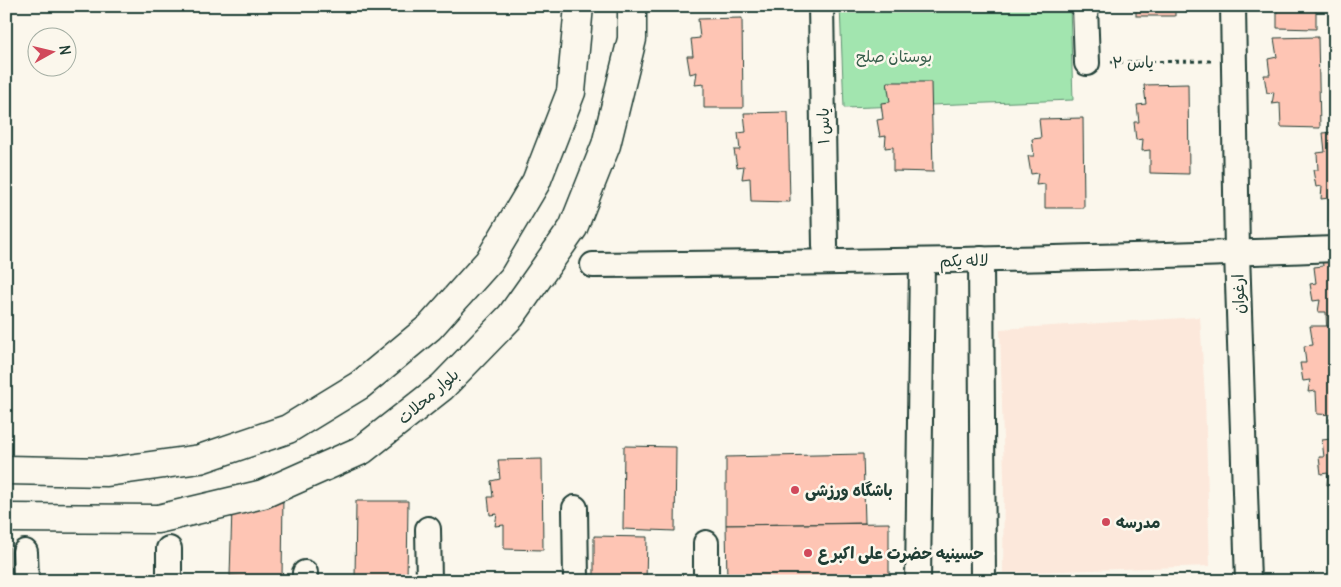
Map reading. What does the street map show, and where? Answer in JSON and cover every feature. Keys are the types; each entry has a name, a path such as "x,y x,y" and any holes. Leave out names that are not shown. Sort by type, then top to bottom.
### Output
{"main road":[{"path":"6,470 107,472 200,459 288,429 360,385 430,327 489,260 536,182 571,92 579,6"},
{"name":"بلوار محلات","path":"6,518 158,519 263,494 362,450 442,387 510,316 573,228 606,145 632,39 632,6"}],"street":[{"name":"یاس ۱","path":"821,6 826,246"},
{"path":"1085,6 1087,63"},
{"name":"ارغوان","path":"1234,6 1237,253 1248,581"},
{"name":"لاله یکم","path":"593,265 922,261 1335,249"},
{"path":"981,259 983,581"},
{"path":"918,581 922,261"},
{"path":"575,508 576,581"},
{"path":"428,529 429,581"},
{"path":"706,543 706,581"},
{"path":"168,549 169,581"},
{"path":"26,552 26,581"}],"path":[{"name":"یاس ۲","path":"1087,63 1235,61"}],"shaded area":[{"path":"1200,317 1205,397 1210,566 1003,573 1004,478 1000,329"}],"green space":[{"name":"بوستان صلح","path":"840,6 1070,6 1073,100 844,108"}],"building":[{"path":"1136,6 1175,6 1175,16 1136,16"},
{"path":"1277,6 1316,6 1316,29 1277,28"},
{"path":"742,18 743,108 704,108 704,84 695,85 697,72 690,74 687,56 693,56 691,39 700,38 698,19"},
{"path":"1318,37 1320,128 1281,127 1280,103 1272,104 1274,92 1267,93 1264,75 1270,75 1268,59 1277,57 1274,38"},
{"path":"887,82 931,82 933,172 893,171 893,147 885,148 886,136 880,137 877,120 883,119 881,103 890,102"},
{"path":"1188,84 1189,174 1150,173 1150,150 1142,151 1143,139 1136,140 1134,122 1139,122 1137,105 1146,104 1144,85"},
{"path":"788,112 790,202 751,201 750,178 742,179 744,166 737,167 734,150 740,150 738,133 746,132 744,113"},
{"path":"1083,118 1084,208 1045,208 1045,184 1036,185 1038,173 1031,174 1028,156 1034,156 1032,139 1041,138 1039,119"},
{"path":"1335,132 1335,221 1329,221 1329,198 1321,199 1322,186 1316,187 1313,170 1318,170 1317,153 1325,152 1323,133"},
{"path":"1320,246 1335,246 1335,335 1327,335 1326,312 1318,312 1320,300 1313,301 1310,284 1316,283 1314,267 1323,266"},
{"path":"1310,326 1335,326 1335,415 1317,414 1316,391 1308,392 1310,380 1303,381 1300,363 1306,363 1304,346 1313,345"},
{"path":"1329,419 1335,419 1335,485 1327,485 1328,473 1321,474 1319,457 1324,457 1322,440 1331,439"},
{"path":"624,446 676,447 675,531 623,529"},
{"name":"باشگاه ورزشی","path":"863,454 865,523 726,525 726,457"},
{"path":"542,459 543,550 504,549 504,525 495,526 497,514 490,515 488,497 493,497 491,481 500,479 498,460"},
{"path":"283,494 282,579 230,576 232,507"},
{"path":"356,501 408,501 407,581 355,581"},
{"name":"حسینیه حضرت علی اکبر ع","path":"889,523 889,581 727,581 726,525"},
{"path":"6,526 9,526 10,581 6,581"},
{"path":"594,536 647,537 646,581 594,581"}],"place":[{"name":"باشگاه ورزشی","path":"795,490"},
{"name":"مدرسه","path":"1106,522"},
{"name":"حسینیه حضرت علی اکبر ع","path":"808,553"}]}
